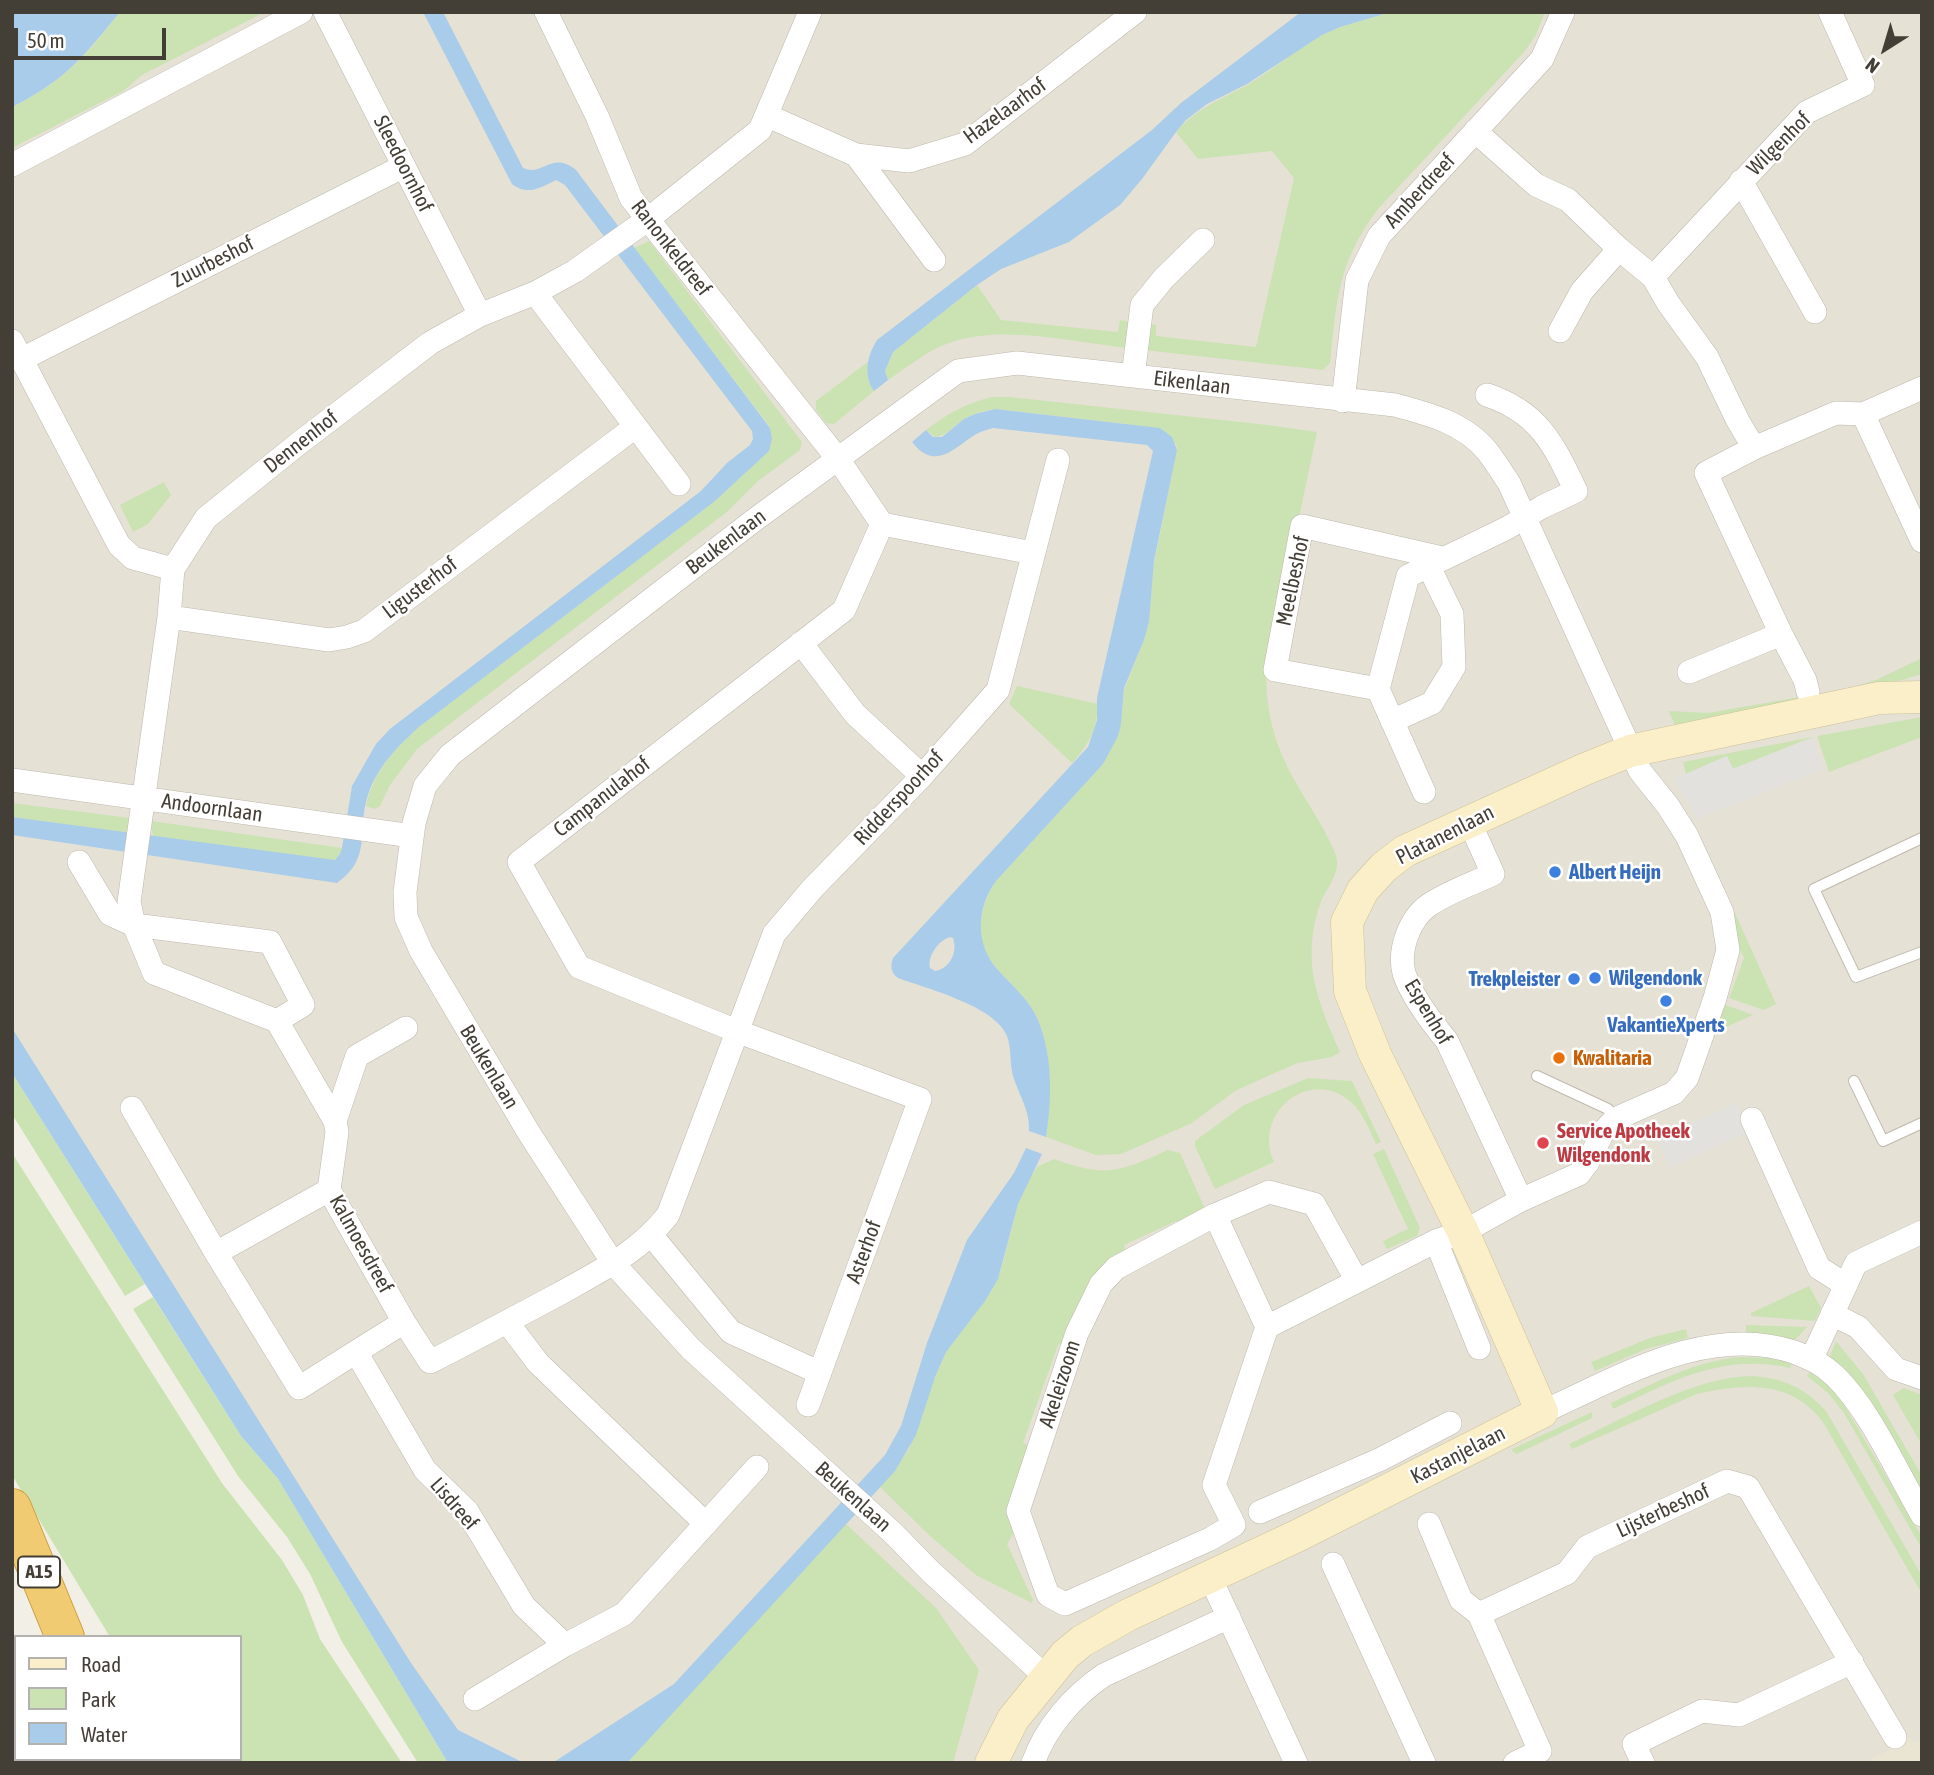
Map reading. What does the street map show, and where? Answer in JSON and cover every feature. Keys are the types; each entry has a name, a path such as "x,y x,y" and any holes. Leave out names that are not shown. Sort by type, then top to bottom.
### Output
{"highway":[{"name":"A15","path":"12,1508 64,1635"},
{"name":"A15","path":"12,1569 54,1635"}],"street":[{"path":"12,165 301,12"},
{"name":"Sleedoornhof","path":"325,12 481,315"},
{"name":"Ranonkeldreef","path":"545,12 597,116 631,198 638,225 838,459"},
{"name":"Hazelaarhof","path":"768,116 856,155 909,161 965,144 1135,12"},
{"name":"Amberdreef","path":"1343,401 1357,280 1379,236 1542,58 1563,12"},
{"name":"Wilgenhof","path":"1653,277 1807,112 1863,85 1830,12"},
{"name":"Dennenhof","path":"277,1021 154,973 134,925 129,902 169,617 173,569 206,518 430,343 481,315 534,293 575,271 760,130 768,116 804,14"},
{"path":"1475,131 1536,185 1568,200 1653,277 1668,303 1707,357 1754,448"},
{"name":"Hazelaarhof","path":"856,155 934,260"},
{"name":"Zuurbeshof","path":"17,350 404,166"},
{"path":"1741,181 1815,313"},
{"path":"1133,376 1142,305 1164,278 1202,240"},
{"path":"1560,331 1582,291 1619,249"},
{"path":"534,293 680,484"},
{"path":"17,350 119,545 133,558 173,569"},
{"name":"Eikenlaan","path":"838,459 958,371 1017,363 1395,405 1436,416 1463,429 1487,450 1509,483 1630,751 1640,771 1668,806 1687,836 1722,912 1728,950 1715,998 1687,1078 1674,1093 1615,1119"},
{"path":"1808,692 1805,680 1706,473 1754,448 1836,413 1863,414 1922,388"},
{"path":"1424,792 1378,689 1408,576 1576,492 1559,456 1538,425 1510,404 1487,395"},
{"path":"1863,414 1922,541"},
{"name":"Ligusterhof","path":"169,617 329,640 364,631 635,427"},
{"path":"838,459 883,524 1033,553"},
{"name":"Beukenlaan","path":"838,459 753,521 450,755 425,786 412,836 405,892 407,917 421,951 529,1133 613,1263 691,1349 1046,1677"},
{"name":"Ridderspoorhof","path":"652,1236 668,1215 774,934 812,889 922,776 998,690 1058,460"},
{"name":"Campanulahof","path":"739,1032 579,967 519,862 844,610 883,524"},
{"name":"Meelbeshof","path":"1378,689 1275,670 1302,526 1435,562"},
{"path":"1392,720 1432,703 1454,667 1452,614 1435,562"},
{"path":"1689,672 1781,634"},
{"path":"801,643 855,713 922,776"},
{"name":"Platanenlaan","path":"1880,698 1922,680"},
{"name":"Platanenlaan","path":"1542,1412 1450,1236 1349,990 1347,922 1363,890 1384,867 1405,851 1630,751 1880,698 1922,696"},
{"name":"Andoornlaan","path":"12,779 412,836"},
{"name":"Espenhof","path":"1469,821 1493,874 1430,905 1416,916 1405,944 1404,973 1432,1024 1447,1041 1521,1200"},
{"path":"79,862 110,914 134,925 270,942 303,1005 277,1021 335,1121"},
{"name":"Kalmoesdreef","path":"404,1322 329,1189 337,1132 335,1121 357,1056 406,1028"},
{"name":"Asterhof","path":"739,1032 920,1099 808,1405"},
{"path":"132,1108 216,1253 299,1388 404,1322 430,1362 613,1263 652,1236 731,1332 820,1373"},
{"path":"1215,1215 1267,1327 1521,1200 1579,1174 1588,1163 1603,1132 1615,1119"},
{"path":"1752,1119 1819,1268 1846,1285"},
{"path":"216,1253 329,1189"},
{"name":"Akeleizoom","path":"1267,1327 1214,1485 1234,1525 1210,1539 1065,1604 1048,1595 1018,1511 1077,1333 1101,1284 1116,1268 1215,1215 1269,1192 1314,1204 1357,1281"},
{"path":"1812,1359 1856,1263 1922,1232"},
{"path":"1450,1236 1479,1349"},
{"path":"1832,1314 1858,1327 1896,1369 1922,1378"},
{"path":"508,1322 538,1363 706,1524"},
{"name":"Kastanjelaan","path":"991,1763 1013,1719 1065,1655 1082,1641 1209,1575 1299,1535 1432,1470 1542,1412 1657,1361 1698,1348 1743,1344 1778,1347 1812,1359 1833,1374 1852,1395 1922,1516"},
{"name":"Lisdreef","path":"356,1352 425,1471 467,1511 524,1606 565,1645"},
{"name":"Kastanjelaan","path":"1260,1512 1418,1441 1450,1423"},
{"path":"1418,1441 1432,1470"},
{"path":"475,1699 565,1645 624,1614 757,1467"},
{"name":"Lijsterbeshof","path":"1479,1614 1567,1573 1587,1547 1727,1481 1748,1487 1895,1737"},
{"path":"1284,1502 1299,1535"},
{"path":"1429,1524 1461,1600 1479,1614 1540,1751 1515,1763"},
{"path":"1333,1564 1424,1763"},
{"path":"1209,1575 1296,1763"},
{"path":"1033,1763 1066,1707 1091,1684 1104,1675 1229,1617"},
{"path":"1643,1763 1634,1744 1702,1711 1738,1715 1852,1662"}],"lane":[{"path":"1922,838 1814,889 1856,977 1922,952"},
{"path":"1536,1076 1608,1109 1615,1119"},
{"path":"1854,1081 1883,1142 1922,1123"}],"shaded area":[{"path":"12,12 1922,12 1922,1763 464,1763 12,1048"},
{"path":"1813,738 1823,769 1697,819 1674,779 1727,756 1733,769"},
{"path":"1736,1103 1750,1131 1670,1168 1657,1139"},
{"path":"1911,1737 1912,1741 1922,1741 1922,1763 1865,1763"}],"green space":[{"path":"120,12 265,12 142,75 123,91 12,148 12,107 60,78 96,42"},
{"path":"1391,12 1545,12 1536,35 1524,52 1377,210 1364,230 1346,266 1341,283 1330,363 1323,370 1144,350 1146,324 1156,325 1156,336 1256,347 1294,178 1272,151 1198,159 1176,132 1201,111 1257,79 1324,34"},
{"path":"649,241 802,442 800,450 758,481 728,511 417,749 390,785 380,806 375,809 366,806 374,782 386,762 419,727 715,501 769,451 770,427 634,248"},
{"path":"977,285 1001,320 1118,332 1120,320 1131,322 1128,348 1037,336 991,335 949,343 933,350 888,380 885,371 893,352"},
{"path":"869,361 868,377 874,391 834,424 826,423 816,410 816,401"},
{"path":"992,397 1317,432 1266,674 1269,711 1277,742 1336,854 1336,872 1320,904 1314,925 1312,962 1324,1015 1340,1052 1332,1057 1298,1063 1235,1091 1192,1123 1121,1154 1096,1155 1046,1137 1050,1078 1043,1034 1030,1006 990,960 982,938 981,926 985,903 996,881 1103,764 1121,724 1124,690 1149,622 1153,569 1177,449 1176,444 1126,424 995,409 969,416 939,436 935,437 926,430 957,410"},
{"path":"164,482 171,495 148,524 133,532 120,505"},
{"path":"1922,658 1922,674 1895,682 1676,728 1669,711 1708,713 1851,688 1876,680"},
{"path":"1017,686 1098,704 1091,736 1072,763 1009,704"},
{"path":"1922,717 1922,737 1829,772 1817,736"},
{"path":"1813,737 1732,769 1727,756 1686,774 1683,762"},
{"path":"12,803 130,818 128,833 12,817"},
{"path":"151,821 342,848 335,860 328,860 153,837"},
{"path":"1734,911 1776,1004 1764,1010 1729,998 1744,958 1735,940 1731,913"},
{"path":"1723,1004 1753,1015 1724,1028 1718,1016"},
{"path":"12,1073 145,1284 125,1296 12,1114"},
{"path":"1308,1078 1352,1081 1381,1142 1376,1144 1363,1116 1351,1102 1335,1092 1319,1089 1303,1092 1289,1100 1278,1112 1271,1127 1269,1144 1274,1162 1215,1189 1195,1141 1244,1105"},
{"path":"1384,1149 1420,1228 1417,1236 1387,1249 1383,1241 1408,1229 1373,1154"},
{"path":"1168,1150 1180,1153 1205,1209 1185,1225 1176,1221 1124,1245 1126,1253 1068,1340 1058,1345 1023,1443 1030,1446 1011,1521 1013,1534 1007,1544 1032,1603 976,1575 930,1536 880,1487 909,1449 946,1352 992,1290 1001,1270 1018,1204 1037,1167 1054,1159 1087,1169 1112,1170 1124,1168"},
{"path":"12,1153 222,1483 282,1560 303,1595 320,1639 402,1763 185,1763 184,1761 242,1761 242,1635 109,1635 12,1475"},
{"path":"1809,1286 1821,1308 1815,1321 1751,1316 1751,1313"},
{"path":"153,1297 241,1436 278,1479 448,1763 418,1763 342,1642 310,1574 287,1537 238,1476 133,1309"},
{"path":"1746,1325 1807,1327 1794,1341 1746,1334"},
{"path":"1686,1329 1688,1338 1646,1349 1595,1371 1591,1362 1650,1338"},
{"path":"1836,1341 1863,1374 1922,1476 1922,1495 1829,1359"},
{"path":"1739,1357 1772,1358 1792,1363 1790,1368 1742,1364 1698,1372 1613,1409 1611,1403 1673,1375 1706,1363"},
{"path":"1810,1372 1828,1385 1843,1403 1922,1537 1922,1549 1844,1413 1828,1393 1807,1376"},
{"path":"1752,1376 1774,1379 1802,1390 1826,1411 1922,1576 1922,1594 1823,1422 1811,1408 1797,1398 1766,1388 1714,1390 1697,1394 1572,1449 1569,1444 1683,1391 1706,1383"},
{"path":"1904,1388 1922,1395 1922,1445 1893,1395"},
{"path":"1592,1412 1592,1418 1517,1454 1513,1452 1512,1449"},
{"path":"846,1524 936,1608 979,1670 953,1763 627,1763 817,1551"}],"water":[{"path":"12,12 120,12 60,77 12,107"},
{"path":"423,12 443,12 523,168 530,170 560,163 576,170 770,428 772,439 769,451 715,501 403,742 383,766 372,785 365,808 359,853 348,873 337,883 12,835 12,817 335,860 342,848 352,786 376,744 390,729 701,491 727,463 750,445 753,439 752,431 565,185 556,180 539,188 523,190 512,184"},
{"path":"1301,12 1391,12 1322,35 1247,84 1207,104 1186,120 1120,205 1069,242 1001,269 977,285 893,352 885,371 888,380 874,391 867,372 877,340 1152,130 1181,103"},
{"path":"995,409 1160,428 1172,437 1177,450 1154,561 1149,622 1124,688 1118,736 1103,764 996,881 989,892 982,914 982,938 990,960 1030,1006 1043,1034 1050,1078 1046,1137 1029,1131 1026,1111 1012,1074 1009,1041 1000,1025 975,1007 898,978 893,972 892,964 893,958 1088,747 1097,720 1097,698 1153,451 1147,445 993,428 975,435 942,455 928,455 912,442 926,430 933,437 942,437 964,419","holes":["953,938 954,949 949,963 940,970 930,968 930,959 935,949 942,941"]},
{"path":"12,1028 411,1663 458,1730 524,1763 448,1763 278,1479 241,1436 12,1073"},
{"path":"1026,1148 1042,1154 1018,1204 998,1279 985,1301 946,1352 916,1435 895,1471 627,1763 548,1763 554,1762 674,1684 885,1455 901,1426 927,1343 967,1240 1014,1173"}],"place":[{"name":"Albert Heijn","path":"1555,872"},
{"name":"Wilgendonk","path":"1595,978"},
{"name":"Trekpleister","path":"1574,979"},
{"name":"VakantieXperts","path":"1666,1001"},
{"name":"Kwalitaria","path":"1559,1058"},
{"name":"Service Apotheek Wilgendonk","path":"1543,1143"}]}
